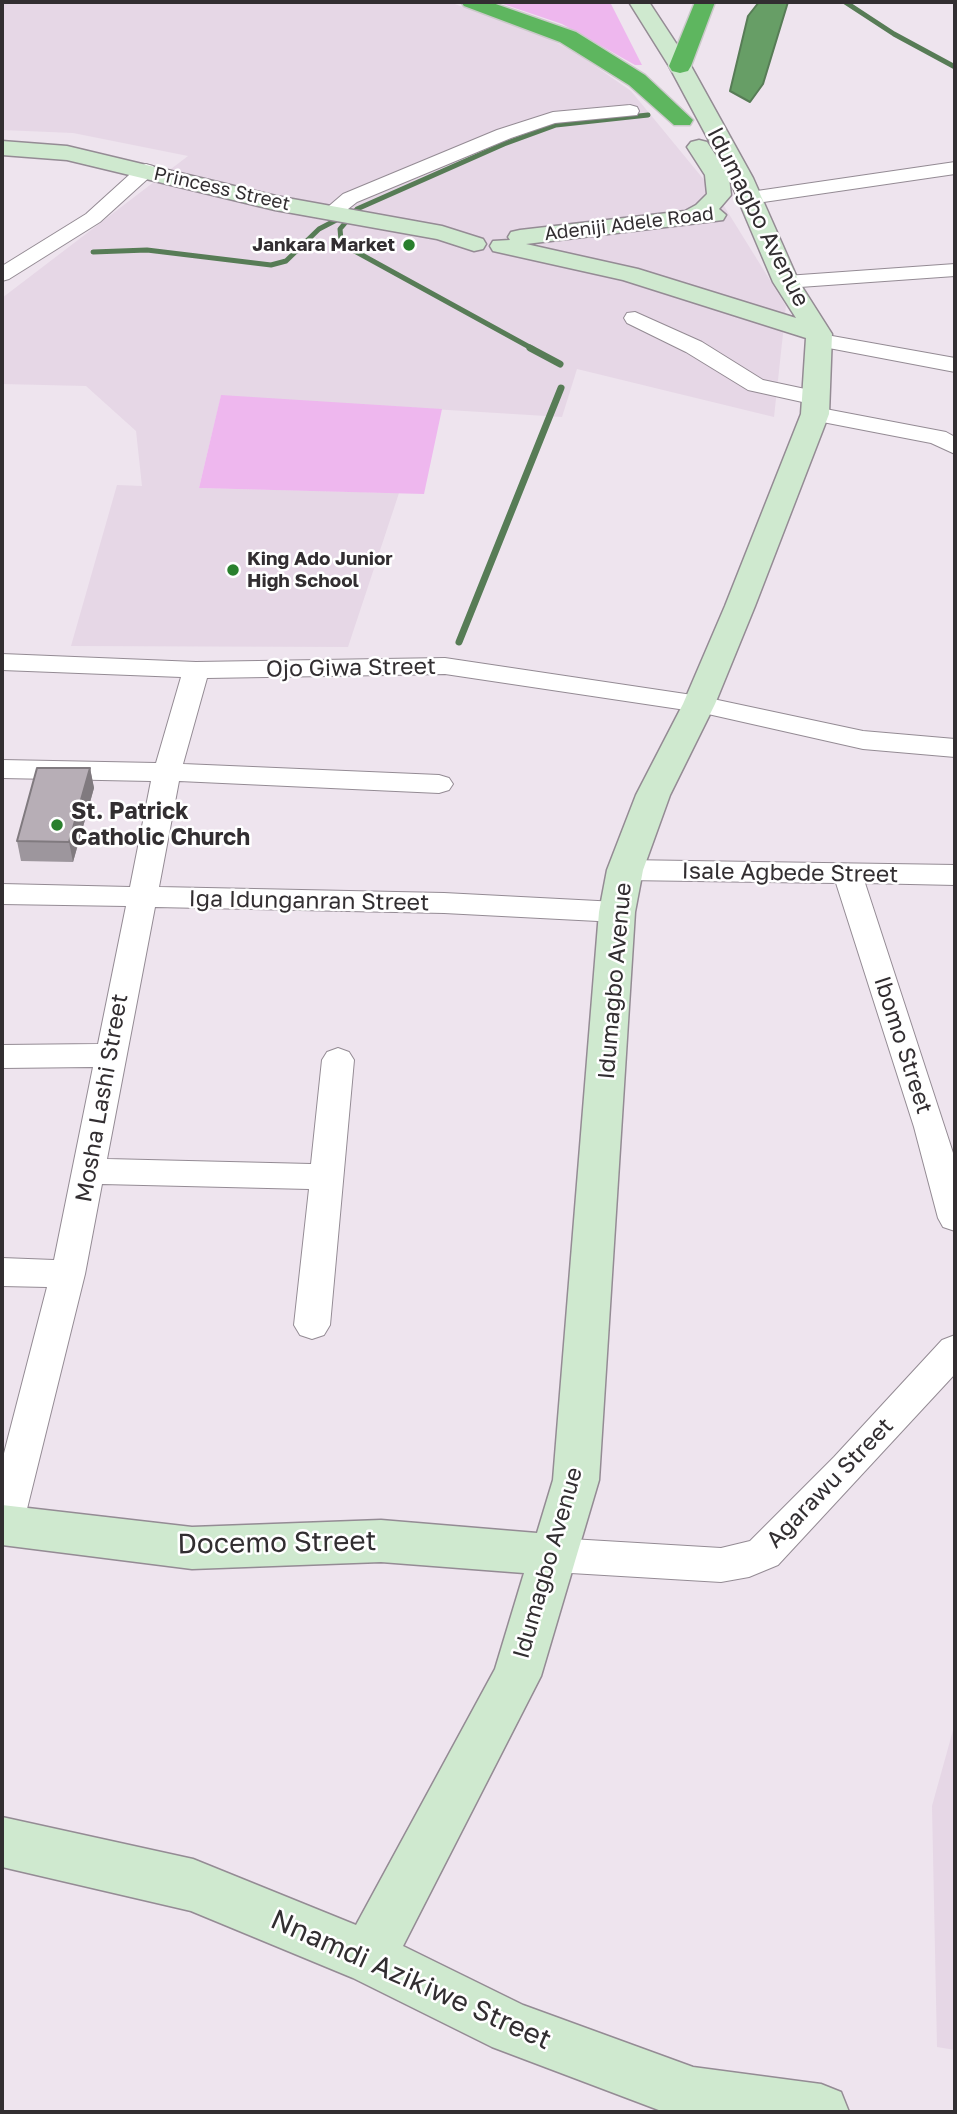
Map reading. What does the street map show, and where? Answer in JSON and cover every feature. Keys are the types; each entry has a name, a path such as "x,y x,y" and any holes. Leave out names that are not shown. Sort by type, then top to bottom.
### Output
{"highway":[{"path":"471,2 568,37 637,80 682,120"},
{"path":"672,71 693,36 705,2"}],"main road":[{"name":"Idumagbo Avenue","path":"368,1957 517,1676 576,1480 617,912 625,870 653,795 699,704 816,406 820,337 786,282 753,203 672,71 624,2"},
{"name":"Idumagbo Avenue","path":"639,2 664,43 682,120 716,176 719,194 714,202 688,219"},
{"name":"Princess Street","path":"2,148 66,153 275,203 442,233 475,237 502,230 506,242"},
{"name":"Adeniji Adele Road","path":"506,242 688,219 753,203"},
{"path":"506,242 629,274 820,337"},
{"name":"Docemo Street","path":"3,1525 192,1548 381,1541 554,1555"},
{"name":"Nnamdi Azikiwe Street","path":"2,1842 193,1885 368,1957 510,2028 691,2104 821,2112"}],"street":[{"path":"332,212 350,198 504,134 553,118 631,111"},
{"name":"Adeniji Adele Road","path":"753,203 955,169"},
{"path":"2,275 93,218 146,170"},
{"name":"Adeniji Adele Road","path":"753,203 955,177"},
{"path":"2,252 28,258"},
{"path":"786,282 955,271"},
{"path":"635,318 694,347 756,385 816,406 938,437 955,447"},
{"path":"820,337 955,365"},
{"name":"Ojo Giwa Street","path":"2,662 196,670 445,666 699,704 863,740 955,748"},
{"name":"Mosha Lashi Street","path":"3,1525 68,1274 90,1171 109,1055 167,772 196,670"},
{"path":"2,769 167,772 439,784"},
{"name":"Isale Agbede Street","path":"625,870 955,875"},
{"name":"Ibomo Street","path":"847,872 930,1127 955,1219"},
{"name":"Iga Idunganran Street","path":"2,894 141,899 444,903 617,912"},
{"path":"2,1056 109,1055"},
{"path":"312,1325 338,1060"},
{"path":"90,1171 328,1177"},
{"path":"2,1272 68,1274"},
{"name":"Agarawu Street","path":"554,1555 721,1564 749,1560 764,1553 847,1468 955,1350"}],"shaded area":[{"name":"Jankara Market","path":"2,2 449,2 536,32 578,54 631,91 719,198 786,306 774,417 577,369 562,417 221,396 199,488 399,493 348,647 71,646 117,485 142,486 136,431 86,386 2,384 2,298 188,156 73,133 2,130"},
{"path":"497,2 610,2 642,65 635,65 562,24"},
{"path":"759,2 788,2 763,84 750,102 730,91 748,16"},
{"path":"221,395 442,409 424,494 199,488"},
{"path":"955,1723 955,2050 937,2047 932,1806"}],"building":[{"path":"37,768 90,768 69,842 17,841"}],"waterway":[{"path":"845,2 894,34 955,67"},
{"path":"533,349 351,249 341,240 340,229 357,209 504,144 556,125 648,115"},
{"path":"93,252 147,250 271,265 286,261 319,229 344,216"},
{"path":"530,348 560,364"},
{"path":"459,642 561,388"}],"place":[{"name":"Jankara Market","path":"409,245"},
{"name":"King Ado Junior High School","path":"233,570"},
{"name":"St. Patrick Catholic Church","path":"57,825"}]}
